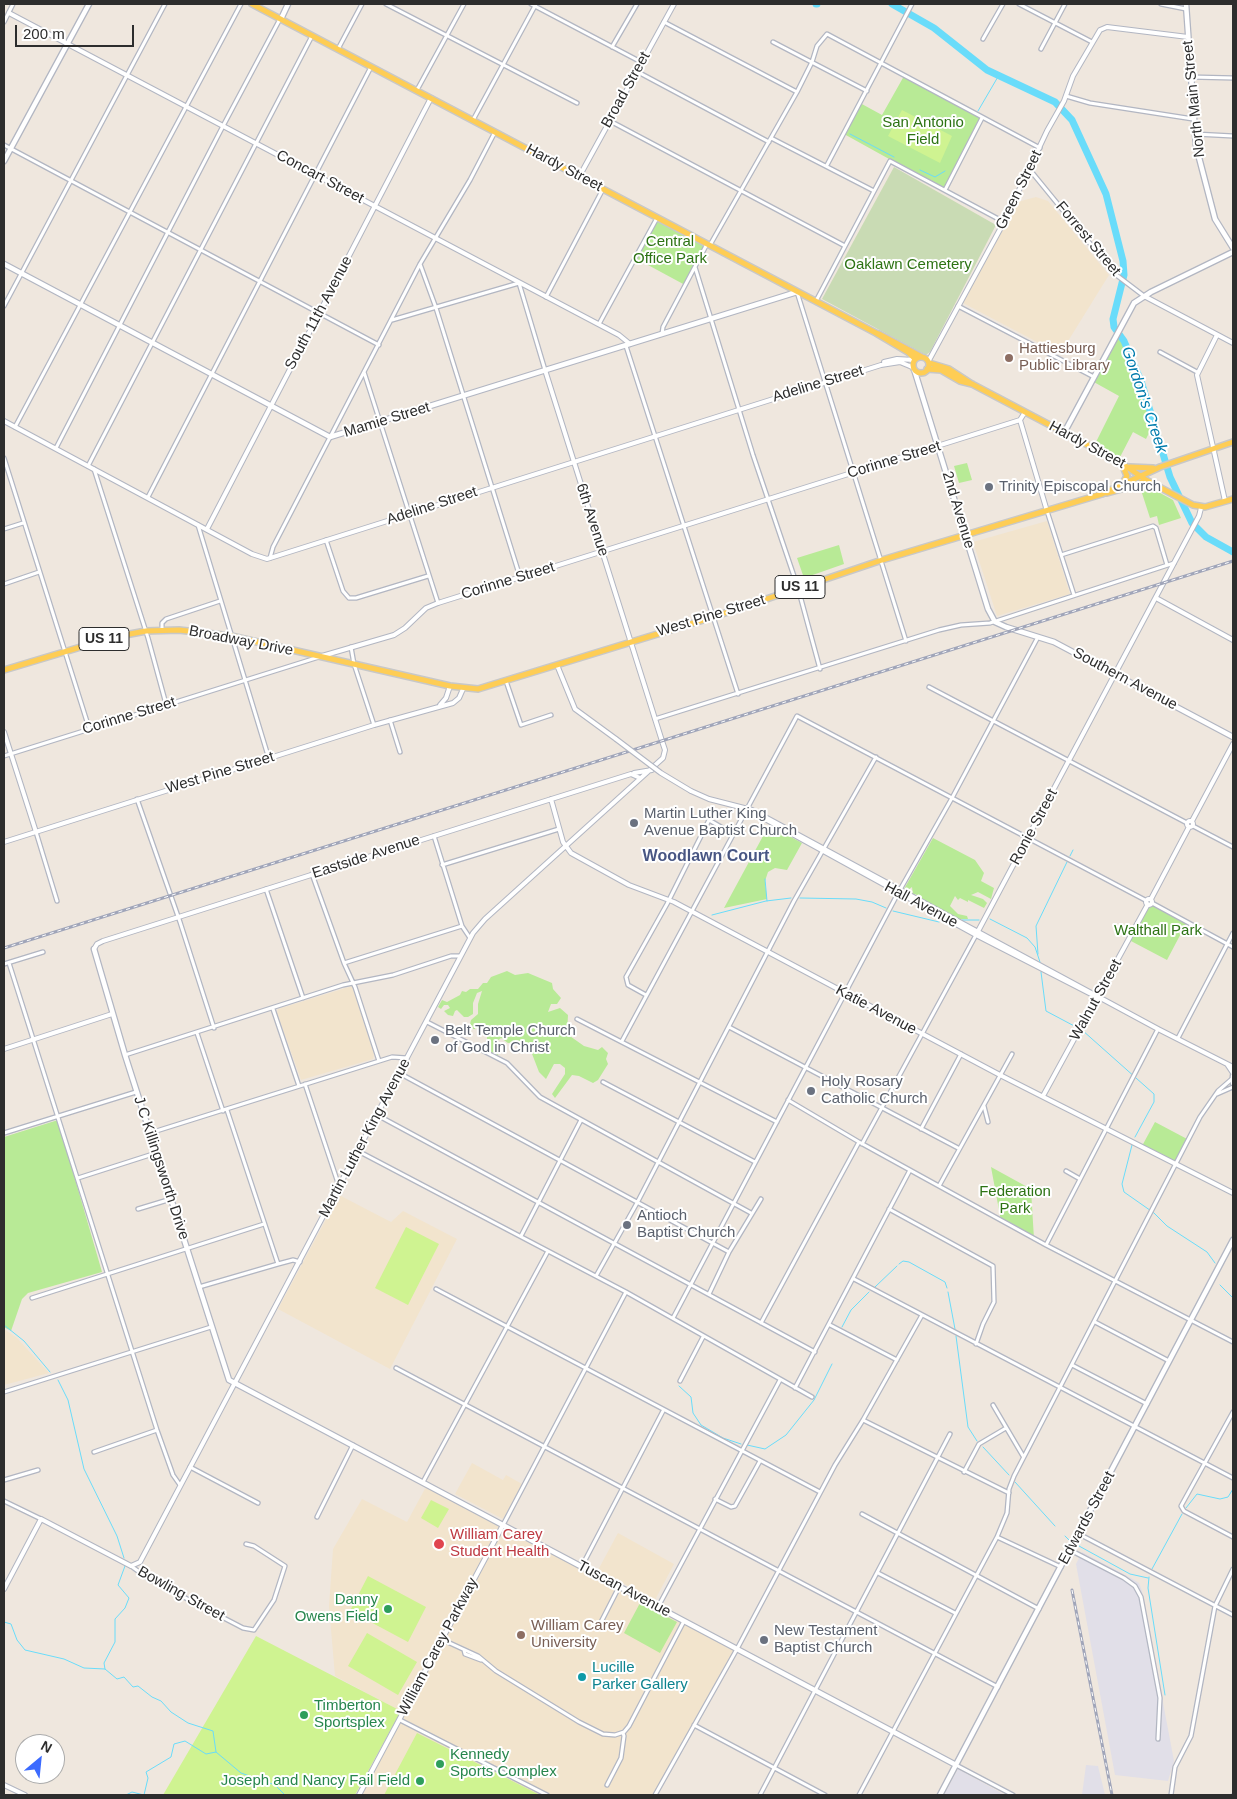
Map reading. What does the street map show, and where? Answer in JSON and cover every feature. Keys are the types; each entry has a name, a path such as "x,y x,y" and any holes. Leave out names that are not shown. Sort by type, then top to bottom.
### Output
{"main road":[{"path":"4,161 89,4"},
{"name":"Hardy Street","path":"252,4 876,333 908,352 914,359"},
{"path":"281,19 288,4"},
{"name":"North Main Street","path":"1186,6 1195,134 1215,219 1233,248"},
{"path":"1064,433 1131,306 1144,296 1233,252"},
{"name":"Mamie Street","path":"4,264 330,437 797,292"},
{"name":"Hardy Street","path":"876,333 886,336 927,359 949,368 972,384 1120,462 1146,480 1202,508"},
{"path":"914,359 927,359 927,369 917,375 913,368 914,359"},
{"name":"Hardy Street","path":"927,369 941,370 960,381 972,384"},
{"name":"2nd Avenue","path":"917,375 988,609 995,622"},
{"name":"West Pine Street","path":"1102,494 1172,462 1233,442"},
{"path":"1120,462 1127,473 1122,484"},
{"path":"1127,466 1157,468 1152,477 1154,484"},
{"name":"West Pine Street","path":"450,686 463,689 478,689 506,681 713,617 882,560 1130,487 1146,480"},
{"path":"1202,508 1233,499"},
{"name":"Southern Avenue","path":"995,622 1054,642 1233,737"},
{"name":"Broadway Drive","path":"4,670 109,638 146,631 193,630 231,636 450,686"},
{"name":"J C Killingsworth Drive","path":"94,949 136,1092 225,1372 234,1384"},
{"path":"1233,1075 1233,1083"},
{"name":"Edwards Street","path":"940,1795 1233,1242"},
{"name":"Tuscan Avenue","path":"234,1384 353,1445 956,1765"}],"street":[{"path":"4,22 13,4"},
{"path":"4,306 165,4"},
{"path":"15,427 241,4"},
{"path":"338,49 362,4"},
{"path":"386,4 577,103"},
{"path":"417,91 464,4"},
{"path":"530,4 536,5 641,62"},
{"path":"612,47 637,4"},
{"name":"Broad Street","path":"579,177 674,4"},
{"path":"827,166 912,4"},
{"path":"983,39 1003,4"},
{"path":"1019,4 1092,42"},
{"path":"1042,49 1065,4"},
{"path":"1161,4 1186,6"},
{"path":"473,121 536,5"},
{"name":"Concart Street","path":"9,13 599,324 619,335 628,345"},
{"path":"56,448 223,126 281,19"},
{"path":"664,22 797,92"},
{"name":"Green Street","path":"927,359 1004,222 1065,98 1072,76 1100,30 1107,26 1188,37"},
{"path":"662,334 663,327 695,267 741,192 797,92 812,62 817,46 827,34 1040,148"},
{"path":"88,466 312,36"},
{"path":"773,42 867,91"},
{"path":"148,497 371,67"},
{"path":"636,71 769,142"},
{"path":"1190,77 1233,78"},
{"name":"South 11th Avenue","path":"207,528 376,207 430,98"},
{"path":"1065,98 1193,119"},
{"path":"945,190 982,118"},
{"path":"609,121 845,246"},
{"path":"4,421 258,557 270,558 273,547 420,264 470,180 495,132"},
{"path":"1195,134 1233,136"},
{"path":"771,138 874,191"},
{"path":"4,145 379,344"},
{"path":"816,302 890,161 1004,222"},
{"name":"Forrest Street","path":"1030,170 1115,274 1144,296 1233,343"},
{"path":"546,297 603,189"},
{"path":"599,324 657,218"},
{"path":"420,264 436,308 520,577"},
{"path":"695,267 738,409 798,588 820,669"},
{"path":"391,320 519,283"},
{"name":"6th Avenue","path":"519,283 665,750 663,758"},
{"path":"797,292 906,641"},
{"path":"958,306 1094,377"},
{"path":"1217,335 1197,372 1225,502"},
{"path":"628,345 654,436 738,694"},
{"path":"1160,352 1197,372"},
{"name":"Adeline Street","path":"270,558 880,365 893,359 914,359"},
{"name":"Adeline Street","path":"880,365 900,362 913,368"},
{"path":"364,372 428,576 438,602"},
{"path":"1025,412 1020,420 1074,595"},
{"name":"Corinne Street","path":"4,756 399,632 426,608 438,602 684,527 1020,420"},
{"path":"4,460 89,728"},
{"path":"94,469 146,631 166,704"},
{"name":"Ronie Street","path":"762,1323 861,1143 883,1109 1156,598 1202,508"},
{"path":"4,529 23,523"},
{"path":"198,524 269,758"},
{"path":"1061,556 1153,526 1156,528 1167,565"},
{"path":"326,540 343,591 349,598 356,598 428,576"},
{"path":"655,719 820,669 946,628 995,622 1174,562"},
{"path":"4,584 38,572"},
{"path":"1156,598 1233,640"},
{"path":"162,630 162,622 168,618 220,601"},
{"path":"673,1318 899,891 994,721 1038,636"},
{"path":"350,647 374,725"},
{"name":"Hall Avenue","path":"556,665 575,708 591,723 616,739 661,774 691,791 747,809 977,933 1233,1067"},
{"path":"506,681 521,724 551,715"},
{"path":"438,706 446,698 450,686"},
{"path":"928,687 1233,847"},
{"name":"West Pine Street","path":"4,842 390,720 455,702 463,689"},
{"path":"622,1041 797,716 1233,947"},
{"path":"390,720 400,752"},
{"path":"4,732 57,900"},
{"name":"Walnut Street","path":"1043,1096 1233,744"},
{"path":"596,1276 637,1203 768,952 876,757"},
{"name":"Martin Luther King Avenue","path":"131,1566 140,1562 470,938 485,918 640,778 652,770 663,758"},
{"name":"Eastside Avenue","path":"94,949 97,944 103,941 631,774 652,770"},
{"path":"631,774 640,778"},
{"path":"551,799 565,847"},
{"path":"137,800 214,1028"},
{"path":"646,995 628,985 626,977 709,820 733,834"},
{"path":"442,865 559,829"},
{"path":"434,836 462,926 470,938"},
{"name":"Katie Avenue","path":"565,847 571,853 629,885 668,899 692,911 1000,1075 1233,1192"},
{"path":"312,874 353,983 379,1061"},
{"path":"266,889 303,998"},
{"path":"344,963 462,926"},
{"path":"1178,1038 1233,933"},
{"path":"4,964 43,952"},
{"path":"125,1055 353,983 393,975 451,956 460,956"},
{"path":"9,963 157,1430 173,1475 180,1485"},
{"path":"273,1009 299,1086"},
{"path":"4,1049 112,1014"},
{"path":"578,1019 777,1122"},
{"path":"426,1022 507,1063 540,1097 751,1213"},
{"path":"729,1027 958,1148"},
{"path":"1046,1245 1158,1029"},
{"path":"197,1033 278,1264"},
{"path":"921,1129 961,1054"},
{"path":"939,1186 958,1148 1012,1054"},
{"path":"150,1134 379,1061 396,1056 407,1058"},
{"name":"Hall Avenue","path":"1227,1064 1233,1075"},
{"path":"399,1073 729,1252"},
{"path":"859,1795 997,1537 1008,1513 1012,1479 1206,1106 1233,1075"},
{"path":"603,1082 755,1162"},
{"path":"304,1084 340,1186"},
{"path":"1216,1094 1233,1087"},
{"path":"4,1133 58,1118 136,1092"},
{"path":"788,1100 861,1143 1046,1245 1233,1342"},
{"path":"983,1105 988,1122"},
{"path":"377,1115 816,1352"},
{"path":"521,1236 581,1120"},
{"path":"358,1151 626,1292 812,1397"},
{"path":"78,1178 156,1153"},
{"path":"795,1388 816,1352 910,1170"},
{"path":"1066,1171 1080,1178"},
{"path":"138,1209 171,1199"},
{"path":"709,1294 729,1252 761,1199"},
{"path":"889,1209 993,1266 994,1302 976,1344"},
{"path":"32,1298 264,1224"},
{"path":"423,1482 548,1250"},
{"path":"198,1287 292,1260 300,1262"},
{"path":"854,1279 1233,1478"},
{"path":"436,1289 663,1411 820,1492"},
{"path":"503,1525 626,1292"},
{"path":"655,1795 737,1649 820,1492 922,1315"},
{"path":"1095,1322 1170,1362"},
{"path":"830,1325 897,1360"},
{"path":"4,1392 211,1327"},
{"path":"680,1381 704,1337"},
{"path":"1072,1365 1147,1404"},
{"path":"396,1368 464,1406 998,1687"},
{"path":"658,1607 780,1380"},
{"path":"993,1405 1024,1456"},
{"path":"582,1566 663,1411"},
{"path":"1233,1412 1181,1508 1233,1537"},
{"path":"863,1420 1009,1493"},
{"path":"964,1472 979,1444 1006,1428"},
{"path":"94,1452 157,1430"},
{"path":"760,1795 857,1614 950,1434"},
{"path":"316,1517 353,1445"},
{"path":"716,1499 731,1507 735,1506 760,1461"},
{"path":"190,1466 258,1503"},
{"path":"4,1480 38,1470"},
{"name":"Bowling Street","path":"4,1501 131,1566 149,1579 243,1628 254,1630 274,1600 285,1566 254,1546 246,1544"},
{"path":"862,1514 1039,1609"},
{"path":"4,1589 41,1519"},
{"name":"William Carey Parkway","path":"359,1795 503,1525"},
{"path":"1079,1534 1233,1615"},
{"path":"997,1537 1018,1549 1042,1557 1061,1567"},
{"path":"1070,1550 1124,1578 1135,1586 1141,1597 1160,1698 1158,1738"},
{"path":"1172,1795 1175,1767 1191,1736 1215,1606 1233,1569"},
{"path":"878,1573 955,1613"},
{"path":"599,1626 620,1586"},
{"path":"442,1639 478,1656 481,1660 590,1728 615,1736 629,1726 684,1621"},
{"path":"400,1720 547,1795"},
{"path":"694,1725 825,1795"},
{"path":"607,1785 621,1758 623,1732"},
{"name":"Tuscan Avenue","path":"956,1765 1013,1795"},
{"path":"4,1785 25,1795"}],"shaded area":[{"path":"1036,197 1048,201 1109,275 1060,354 963,303 1017,202"},
{"path":"1047,521 1070,594 997,616 973,542"},
{"path":"352,986 374,1054 373,1059 301,1080 277,1013 278,1009"},
{"path":"339,1195 391,1222 403,1211 457,1239 390,1369 278,1309"},
{"path":"4,1329 17,1338 49,1373 4,1385"},
{"path":"472,1463 503,1480 506,1475 522,1484 503,1519 455,1494"},
{"name":"William Carey University","path":"427,1485 737,1649 655,1795 359,1795 404,1713 335,1676 329,1606 333,1549 362,1499 407,1522"},
{"name":"William Carey University","path":"618,1533 674,1564 655,1600 598,1570"},
{"path":"1082,1552 1139,1583 1174,1761 1168,1781 1115,1775 1076,1564"},
{"path":"1086,1765 1098,1766 1105,1795 1082,1795"},
{"path":"958,1769 1005,1795 944,1795"}],"green space":[{"name":"San Antonio Field","path":"904,76 982,118 945,190 844,134 860,103 882,115"},
{"path":"902,110 952,136 940,163 888,136"},
{"name":"Oaklawn Cemetery","path":"894,167 996,225 930,352 926,355 822,299"},
{"name":"Central Office Park","path":"657,218 707,244 685,285 635,258"},
{"path":"1117,332 1124,341 1141,381 1154,423 1146,439 1133,432 1118,461 1093,448 1119,396 1092,381"},
{"path":"967,463 972,480 959,483 954,466"},
{"path":"1140,487 1149,487 1173,500 1181,518 1159,525 1157,516 1150,518"},
{"path":"839,545 844,564 804,578 797,558"},
{"path":"769,825 802,843 787,870 775,868 768,872 765,881 767,899 724,908"},
{"path":"933,838 975,860 984,873 981,881 994,888 991,899 978,892 971,895 983,899 987,903 984,908 968,900 968,902 960,898 958,900 955,896 950,906 958,914 967,916 968,919 958,919 917,897 916,894 913,895 912,887 908,890 904,889"},
{"name":"Walthall Park","path":"1152,903 1187,922 1167,960 1129,940 1149,904"},
{"path":"507,971 515,975 528,973 552,983 553,989 561,998 557,1004 551,1004 548,1012 560,1008 568,1015 567,1034 584,1046 598,1050 602,1047 608,1053 606,1059 608,1064 598,1080 593,1083 579,1076 572,1075 555,1098 552,1094 565,1074 565,1068 560,1064 554,1064 546,1079 539,1072 529,1046 518,1042 508,1043 501,1038 496,1042 499,1049 498,1055 482,1048 487,1040 487,1028 477,1023 475,1029 473,1029 470,1024 471,1020 478,1014 478,1004 482,991 477,993 473,1003 473,1014 468,1017 464,1017 457,1010 453,1016 448,1015 444,1011 450,1008 448,1005 444,1005 441,1009 438,1007 442,1000 447,1002 460,995 462,991 478,989 483,983 487,983 491,977"},
{"path":"58,1120 102,1272 28,1293 22,1299 11,1331 4,1327 4,1137"},
{"path":"1155,1122 1189,1140 1177,1164 1142,1146"},
{"name":"Federation Park","path":"991,1167 1031,1189 1034,1239 1001,1221"},
{"path":"406,1227 439,1244 408,1305 375,1288"},
{"path":"431,1500 449,1509 438,1528 421,1518"},
{"name":"Danny Owens Field","path":"368,1576 426,1607 408,1642 350,1611"},
{"path":"640,1603 677,1622 660,1653 624,1633"},
{"path":"367,1633 417,1662 398,1695 348,1666"},
{"name":"Timberton Sportsplex","path":"256,1636 401,1711 355,1795 163,1795"},
{"name":"Kennedy Sports Complex","path":"417,1733 540,1795 384,1795"}],"waterway":[{"name":"Gordon's Creek","path":"892,4 934,28 987,70 1055,102 1072,120 1106,194 1123,261 1124,275 1113,319 1114,327 1124,341 1141,381 1170,477 1192,523 1206,537 1233,552"},
{"path":"978,111 999,75"},
{"path":"850,134 894,157"},
{"path":"920,170 935,177 945,171"},
{"path":"1070,856 1073,850"},
{"path":"1038,954 1036,926 1067,862"},
{"path":"765,879 767,901"},
{"path":"712,915 766,901 791,898"},
{"path":"800,898 856,899 872,902 886,908"},
{"path":"893,911 939,922"},
{"path":"990,919 1027,938 1035,947 1040,962"},
{"path":"962,920 979,920"},
{"path":"1041,972 1046,1011 1078,1028"},
{"path":"1082,1030 1154,1094 1154,1102 1135,1137"},
{"path":"1132,1145 1122,1184 1124,1192 1154,1213 1167,1226 1207,1252 1215,1263"},
{"path":"899,1264 903,1261 909,1262 945,1282 947,1288"},
{"path":"875,1287 897,1266"},
{"path":"1220,1285 1233,1298"},
{"path":"842,1327 851,1310 869,1292"},
{"path":"948,1292 955,1329"},
{"path":"4,1325 24,1341 50,1372"},
{"path":"956,1336 968,1427 977,1441"},
{"path":"747,1445 765,1449 786,1435 814,1400 832,1364"},
{"path":"58,1380 68,1400 84,1469 117,1536 124,1558"},
{"path":"679,1386 691,1397 693,1413 701,1425 723,1438 741,1444"},
{"path":"983,1447 1009,1475"},
{"path":"1015,1482 1055,1526"},
{"path":"1186,1508 1197,1494 1220,1499 1228,1497 1233,1489"},
{"path":"1152,1569 1182,1514"},
{"path":"1065,1536 1069,1540"},
{"path":"1079,1546 1130,1574 1148,1578"},
{"path":"105,1669 104,1663 115,1642 115,1619 125,1608 129,1598 118,1585 125,1566"},
{"path":"1149,1577 1148,1588 1165,1695"},
{"path":"4,1622 11,1624 17,1640 25,1650 64,1659 84,1668 105,1669 117,1679 124,1677 133,1687 138,1686 152,1697 161,1701 171,1712 188,1723 213,1731 216,1752"},
{"path":"126,1795 132,1792 144,1795 148,1778 146,1772 171,1757 174,1744 185,1741 206,1754 216,1752 241,1773 275,1785 285,1795"}],"railway":[{"path":"4,948 1233,561"},
{"path":"1072,1590 1112,1795"}],"place":[{"name":"Hattiesburg Public Library","path":"1009,358"},
{"name":"Trinity Episcopal Church","path":"989,487"},
{"name":"Martin Luther King Avenue Baptist Church","path":"634,823"},
{"name":"Belt Temple Church of God in Christ","path":"435,1040"},
{"name":"Holy Rosary Catholic Church","path":"811,1091"},
{"name":"Antioch Baptist Church","path":"627,1225"},
{"name":"William Carey Student Health","path":"439,1544"},
{"name":"Danny Owens Field","path":"388,1609"},
{"name":"William Carey University","path":"521,1635"},
{"name":"New Testament Baptist Church","path":"764,1640"},
{"name":"Lucille Parker Gallery","path":"582,1677"},
{"name":"Timberton Sportsplex","path":"304,1715"},
{"name":"Kennedy Sports Complex","path":"440,1764"},
{"name":"Joseph and Nancy Fail Field","path":"420,1781"}],"district":[{"name":"Woodlawn Court","path":"706,857"}]}
